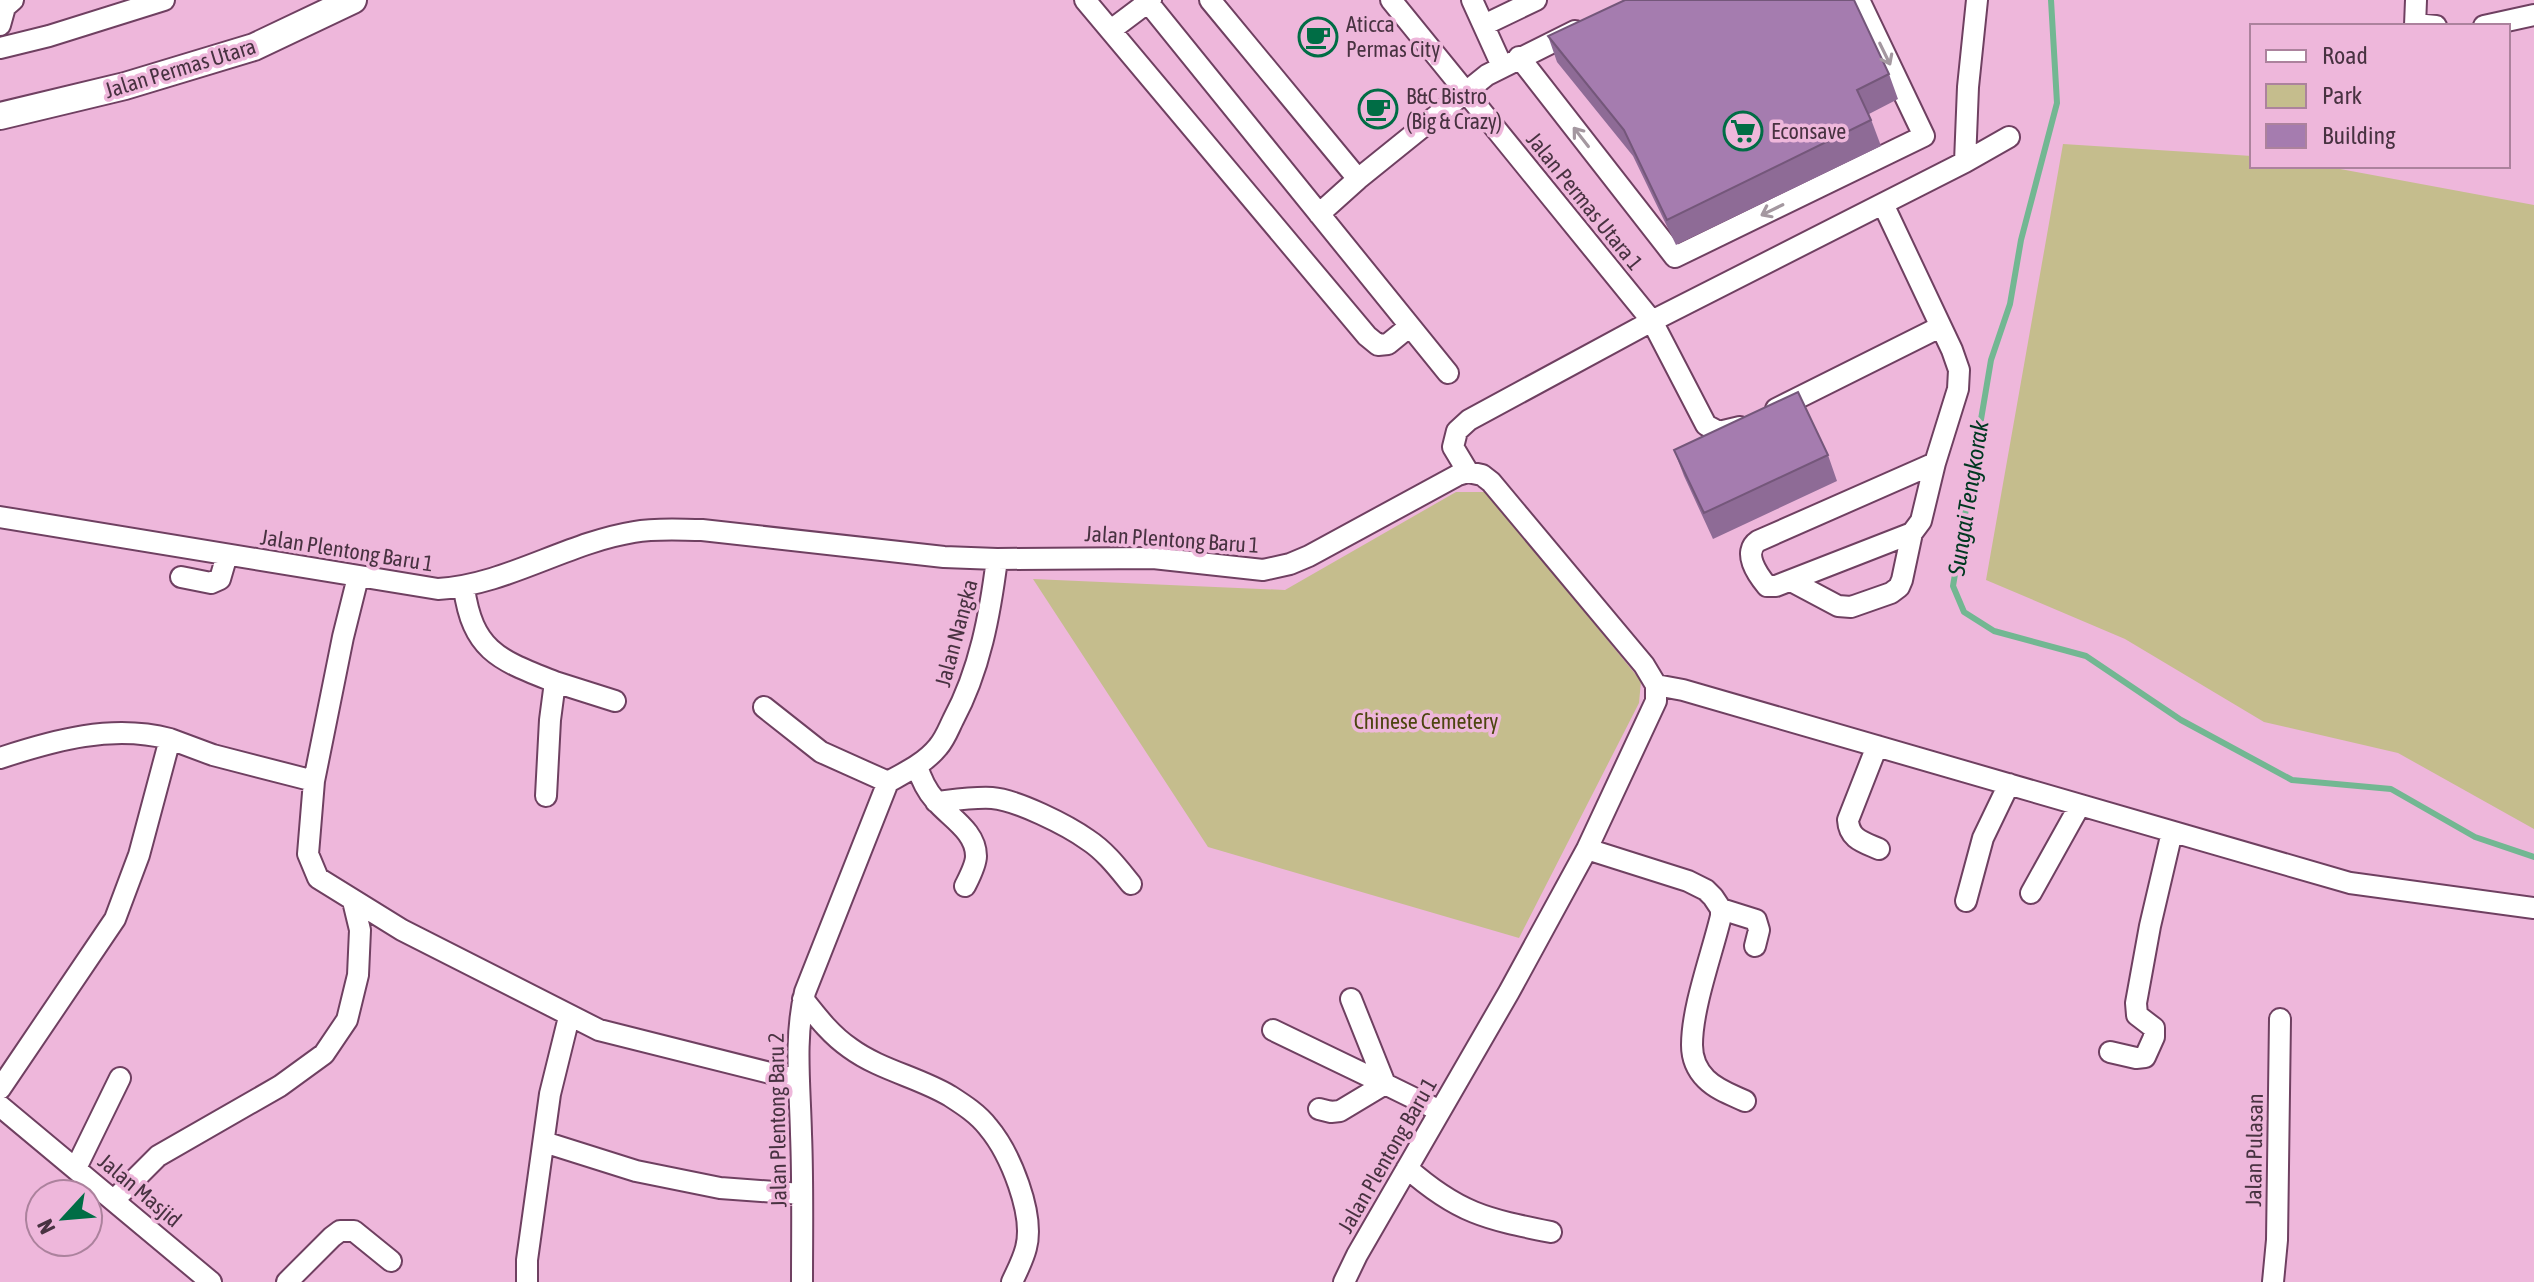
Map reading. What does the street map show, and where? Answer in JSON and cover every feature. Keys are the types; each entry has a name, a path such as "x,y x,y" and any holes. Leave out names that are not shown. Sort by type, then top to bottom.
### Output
{"main road":[{"name":"Jalan Permas Utara","path":"0,116 125,86 254,47 353,0"}],"street":[{"path":"0,25 5,7 13,0"},
{"path":"0,48 164,0"},
{"path":"1085,0 1367,336 1378,345 1388,344 1410,326"},
{"path":"1210,0 1358,179"},
{"name":"Jalan Permas Utara 1","path":"1391,0 1652,321 1706,425 1719,432 1733,430 1940,327"},
{"path":"1472,0 1484,25 1511,62 1675,257 1924,136 1860,2 1839,0"},
{"path":"1484,25 1536,0"},
{"path":"1965,162 1968,87 1977,0"},
{"path":"2416,0 2422,24"},
{"path":"1111,30 1148,1 1448,373"},
{"path":"2493,24 2534,15"},
{"path":"1319,214 1465,91 1511,62 1599,19"},
{"path":"2009,137 1652,321 1469,420 1457,431 1453,447 1468,472 1482,475 1499,491 1644,665 1656,685 1683,690 2350,883 2534,908"},
{"path":"1791,581 1838,606 1851,607 1891,593 1899,587 1912,533 1921,521 1958,389 1959,370 1952,350 1883,204"},
{"path":"1912,533 1776,586 1767,586 1749,552 1758,541 1935,463"},
{"name":"Jalan Plentong Baru 1","path":"0,517 438,589 464,588 579,547 634,532 656,531 702,530 944,557 1116,556 1263,570 1309,556 1405,501 1468,472"},
{"path":"181,577 211,583 220,579 227,555"},
{"name":"Jalan Nangka","path":"888,782 917,766 939,746 965,698 991,606 997,559"},
{"path":"358,577 314,781 308,854 318,878 402,930 599,1030 798,1080"},
{"path":"464,588 468,614 479,638 496,655 526,671 615,701"},
{"path":"546,796 555,682"},
{"name":"Jalan Plentong Baru 1","path":"1344,1282 1587,849 1656,701 1656,685"},
{"path":"764,707 821,752 888,782"},
{"path":"0,758 39,745 100,733 132,733 170,739 213,755 314,781"},
{"path":"0,1089 115,919 139,855 170,739"},
{"path":"1877,746 1848,820 1854,837 1879,849"},
{"path":"917,766 923,784 936,802 949,812 973,842 977,858 965,886"},
{"name":"Jalan Plentong Baru 2","path":"802,1282 798,1080 800,1011 888,782"},
{"path":"1966,901 1983,838 2009,784"},
{"path":"936,802 985,798 1015,803 1088,839 1110,858 1131,884"},
{"path":"2031,893 2080,805"},
{"path":"2110,1052 2142,1058 2147,1055 2154,1037 2154,1028 2137,1015 2136,1003 2172,832"},
{"path":"1587,849 1688,881 1706,890 1721,909 1757,921 1759,930 1755,946"},
{"path":"114,1200 158,1156 280,1086 324,1054 347,1020 358,975 360,930 353,901"},
{"path":"1721,909 1698,1006 1693,1054 1705,1079 1745,1101"},
{"path":"803,999 830,1033 850,1049 876,1065 947,1095 987,1125 1014,1170 1025,1206 1026,1248 1012,1282"},
{"path":"1351,999 1385,1084"},
{"path":"527,1282 527,1260 550,1094 569,1017"},
{"name":"Jalan Pulasan","path":"2273,1282 2277,1240 2280,1019"},
{"path":"1273,1030 1440,1111"},
{"path":"76,1168 120,1078"},
{"path":"1319,1109 1340,1111 1385,1084"},
{"name":"Jalan Masjid","path":"0,1106 211,1282"},
{"path":"544,1142 636,1171 720,1188 802,1194"},
{"path":"1407,1168 1433,1191 1473,1214 1551,1232"},
{"path":"287,1282 340,1231 354,1231 391,1261"}],"green space":[{"path":"2063,144 2250,156 2250,168 2335,168 2534,205 2534,829 2398,753 2264,722 2125,639 1986,580"},
{"name":"Chinese Cemetery","path":"1456,492 1487,492 1641,681 1639,703 1519,938 1208,847 1033,579 1285,590"}],"building":[{"name":"Econsave","path":"1625,0 1854,0 1889,74 1857,90 1871,120 1667,220 1624,130 1548,36"},
{"path":"1798,392 1828,455 1704,513 1674,450"}],"waterway":[{"name":"Sungai Tengkorak","path":"2051,0 2057,103 2021,240 2010,304 1991,360 1953,586 1964,612 1994,631 2086,656 2181,720 2292,780 2391,789 2475,837 2534,857"}],"place":[{"name":"Aticca Permas City","path":"1318,37"},
{"name":"B&C Bistro (Big & Crazy)","path":"1378,109"},
{"name":"Econsave","path":"1743,131"}]}
